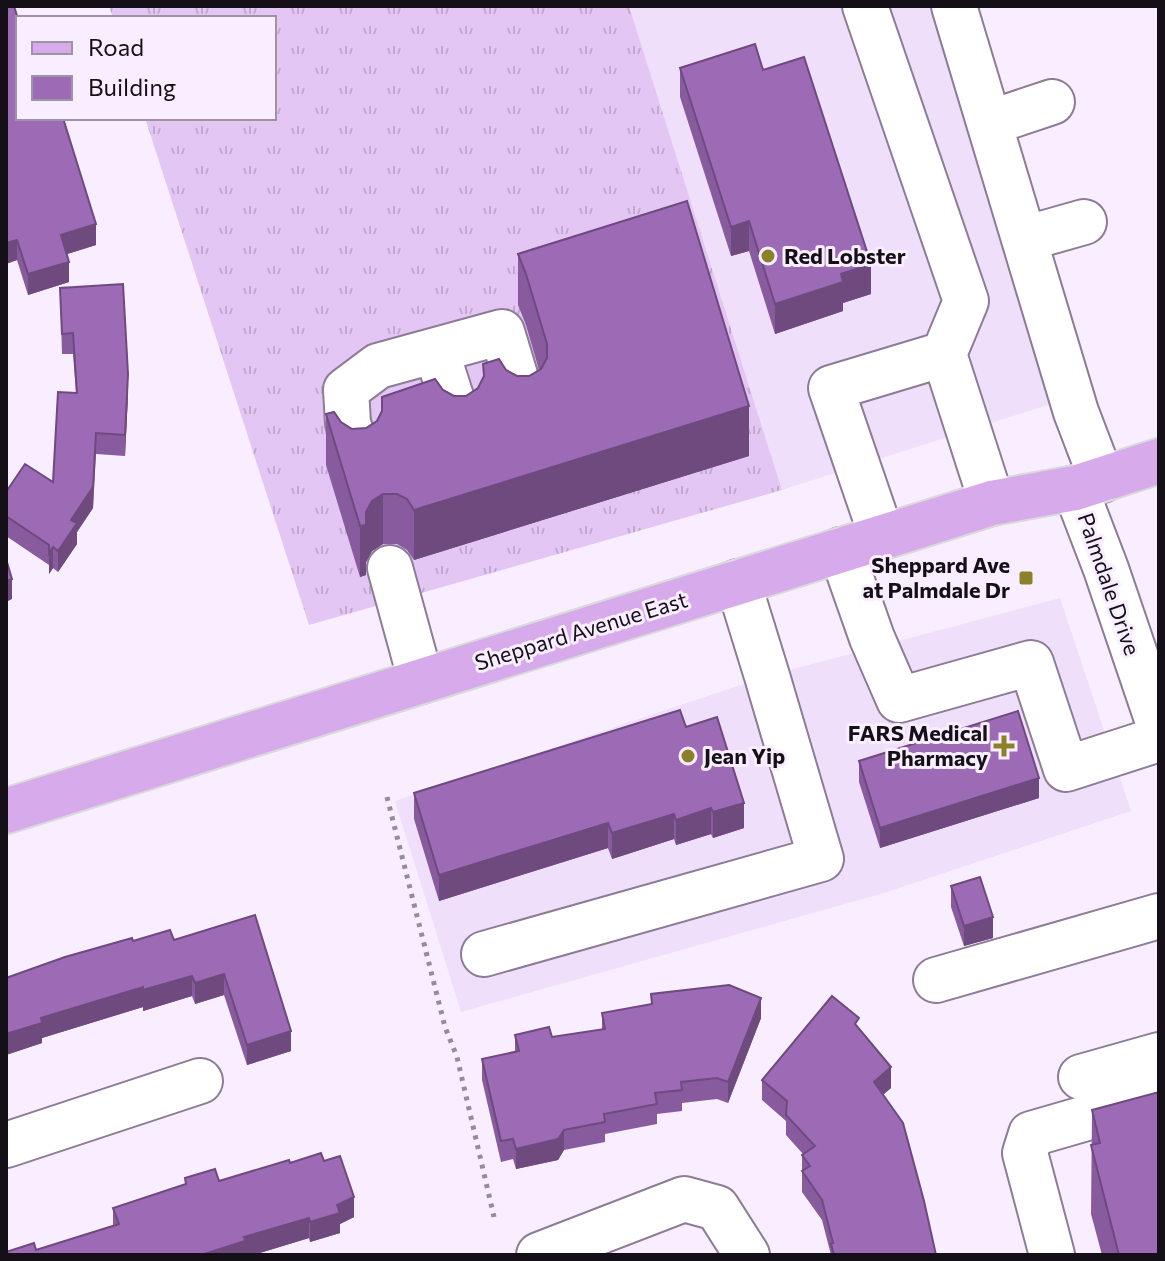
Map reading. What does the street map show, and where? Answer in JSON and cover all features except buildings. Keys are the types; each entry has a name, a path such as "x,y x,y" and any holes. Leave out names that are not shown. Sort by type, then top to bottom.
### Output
{"main road":[{"name":"Sheppard Avenue East","path":"6,811 992,503 1088,484 1159,461"}],"street":[{"path":"865,6 966,301 944,354 992,503"},
{"name":"Palmdale Drive","path":"954,6 1076,412 1106,569 1159,725"},
{"path":"989,123 1052,102"},
{"path":"1024,239 1084,222"},
{"path":"358,455 348,423 346,390 378,366 502,332 523,402"},
{"path":"436,350 459,422"},
{"path":"882,537 831,388 944,354"},
{"path":"841,550 872,638 899,700 1031,663 1066,769 1159,739"},
{"path":"390,568 421,681"},
{"path":"484,954 821,859 738,582"},
{"path":"936,980 1159,916"},
{"path":"1081,1077 1159,1055"},
{"path":"6,1145 200,1081"},
{"path":"1052,1255 1025,1153 1031,1134 1159,1097"},
{"path":"539,1255 684,1199 717,1208 747,1255"}],"path":[{"path":"387,797 445,1027 457,1057 494,1217"}],"shaded area":[{"path":"629,6 930,6 1054,403 782,490"},
{"path":"1060,598 1131,811 884,893 461,1012 395,801 767,676"}],"green space":[{"path":"109,6 629,6 782,490 309,625 146,120 276,120 276,16 112,16"}],"place":[{"name":"Red Lobster","path":"768,256"},
{"name":"Sheppard Ave at Palmdale Dr","path":"1026,578"},
{"name":"FARS Medical Pharmacy","path":"1004,746"},
{"name":"Jean Yip","path":"688,756"}]}
